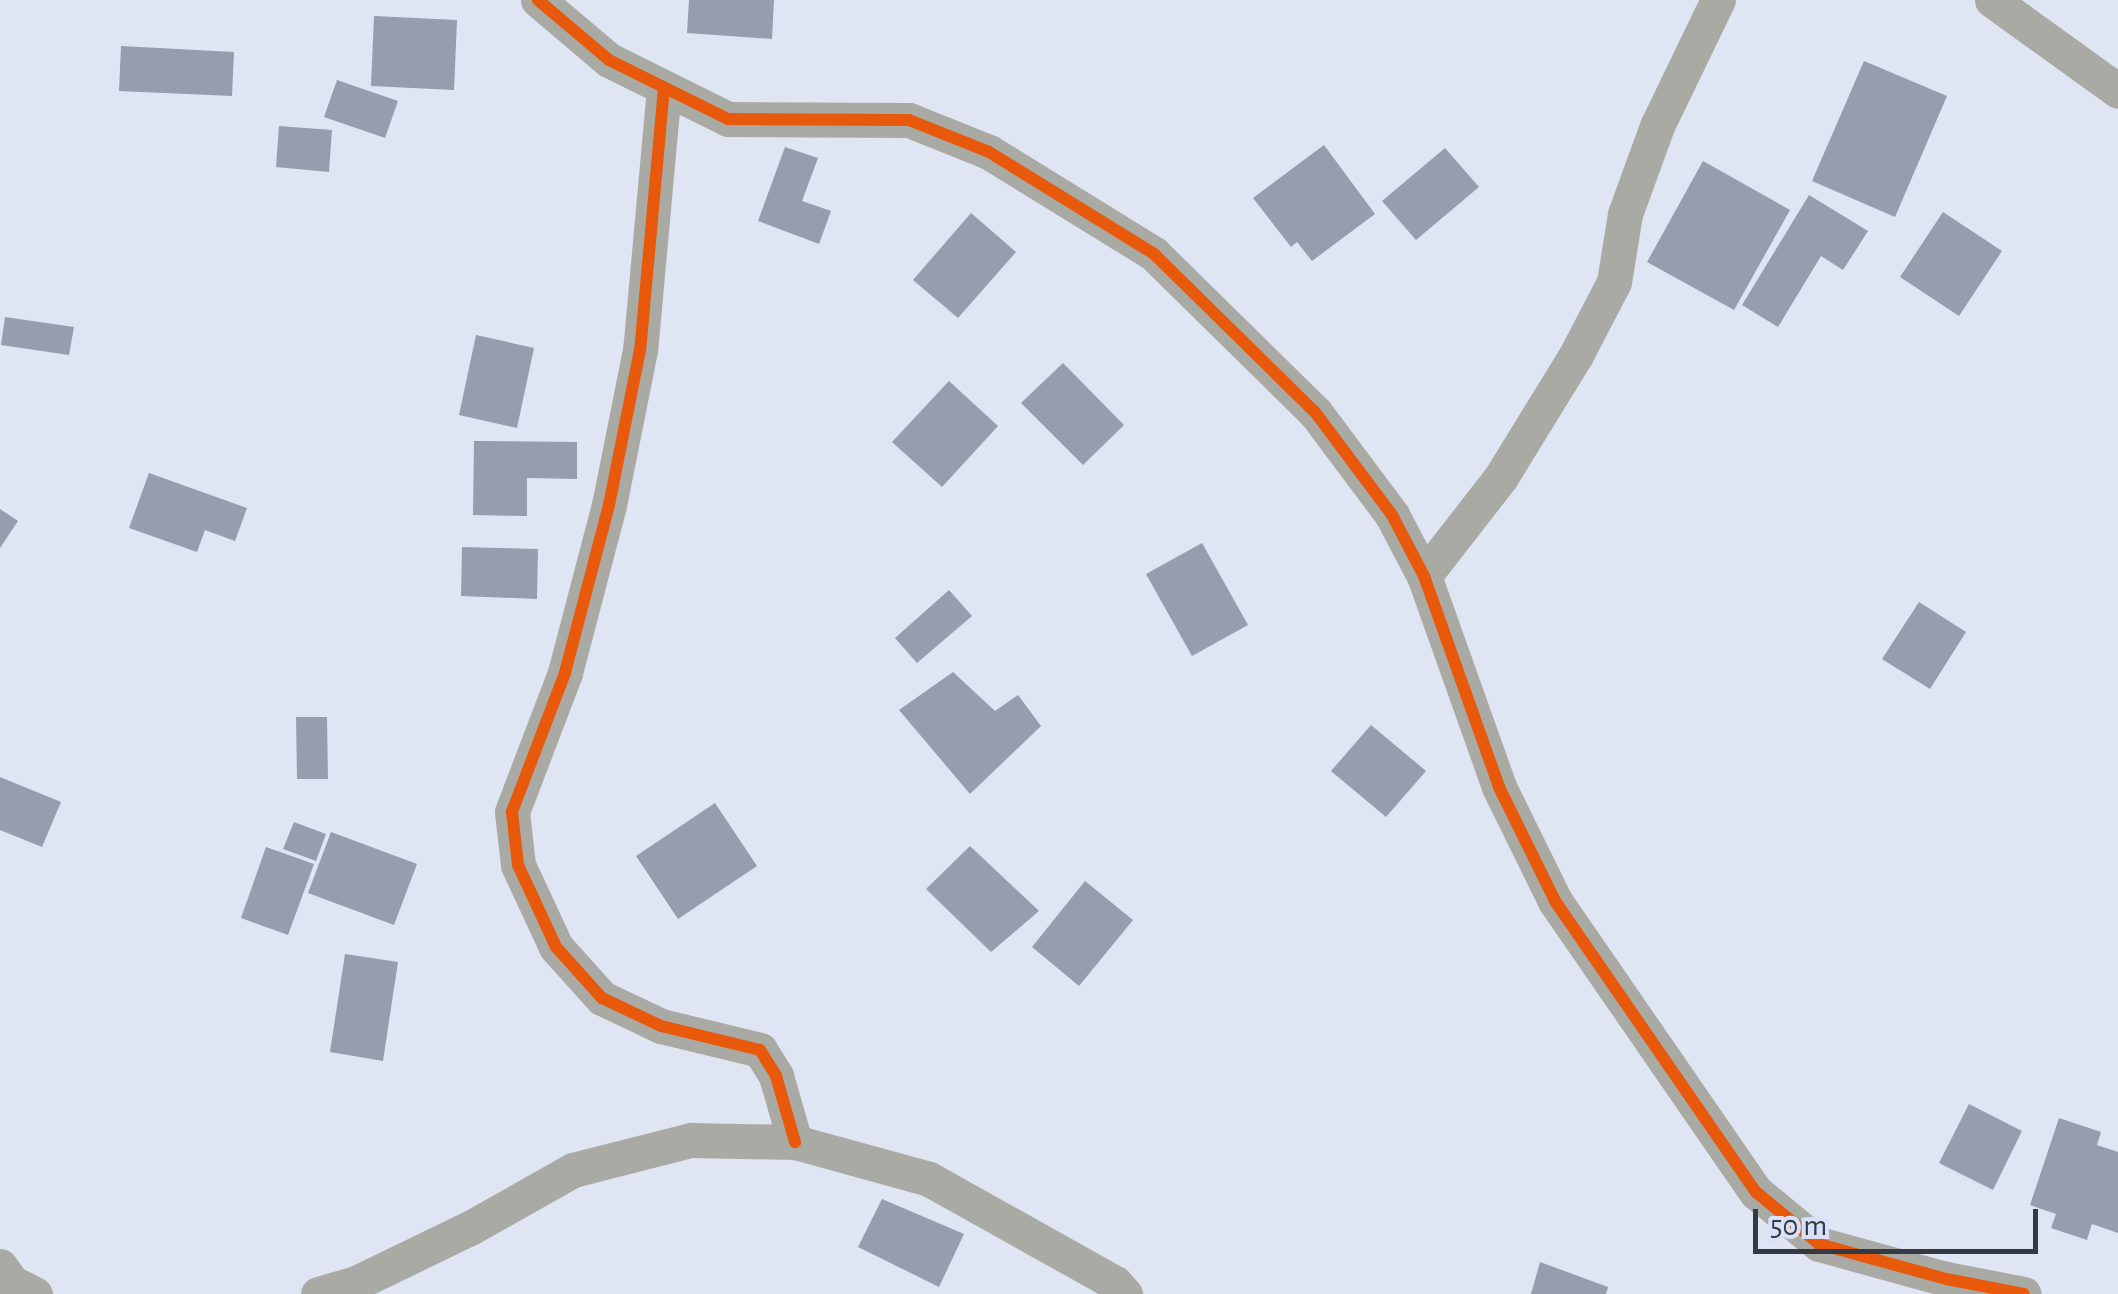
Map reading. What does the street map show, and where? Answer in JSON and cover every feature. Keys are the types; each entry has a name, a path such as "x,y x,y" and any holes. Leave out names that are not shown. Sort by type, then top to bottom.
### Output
{"street":[{"path":"538,0 610,60 728,119 909,120 989,152 1154,254 1315,412 1392,516 1424,576 1499,787 1555,901 1756,1192 1819,1244 1946,1279 2024,1294"},
{"path":"1424,576 1501,477 1576,355 1614,282 1625,214 1657,126 1718,0"},
{"path":"1992,0 2118,91"},
{"path":"664,88 640,350 610,506 565,673 512,812 518,865 556,946 602,998 661,1026 760,1050 776,1076 795,1142"},
{"path":"318,1294 354,1284 470,1228 572,1170 691,1140 795,1142 929,1179 1115,1283 1125,1294"},
{"path":"0,1266 11,1282 35,1294"}],"building":[{"path":"689,0 774,0 772,39 687,33"},
{"path":"374,16 457,20 454,90 371,86"},
{"path":"121,46 234,52 232,96 119,91"},
{"path":"1864,61 1947,96 1895,217 1812,181"},
{"path":"337,80 398,101 385,138 324,117"},
{"path":"279,126 332,130 329,172 276,167"},
{"path":"1324,145 1375,214 1312,261 1297,242 1291,247 1253,198"},
{"path":"785,147 818,158 802,201 831,211 819,244 758,221"},
{"path":"1445,148 1479,187 1416,240 1382,201"},
{"path":"1703,161 1790,210 1734,310 1647,262"},
{"path":"1809,195 1868,231 1843,270 1821,256 1778,327 1742,305"},
{"path":"1943,212 2002,251 1959,316 1900,277"},
{"path":"971,213 1016,252 958,318 913,280"},
{"path":"5,317 74,327 69,355 1,345"},
{"path":"476,335 534,348 517,428 459,415"},
{"path":"1063,363 1124,425 1083,465 1021,403"},
{"path":"949,381 998,426 942,487 892,442"},
{"path":"474,441 577,442 577,479 527,478 527,516 473,515"},
{"path":"149,473 247,508 235,541 205,530 197,552 129,528"},
{"path":"0,509 18,521 0,548"},
{"path":"1202,543 1248,625 1192,656 1146,574"},
{"path":"462,547 538,549 537,599 461,596"},
{"path":"949,590 972,616 917,663 895,638"},
{"path":"1919,602 1966,632 1930,689 1882,659"},
{"path":"953,672 995,711 1018,695 1041,726 970,794 899,710"},
{"path":"296,717 327,717 328,779 297,779"},
{"path":"1371,725 1426,771 1386,817 1331,771"},
{"path":"0,777 61,802 42,847 0,830"},
{"path":"715,803 757,866 678,919 636,856"},
{"path":"294,822 326,834 316,861 283,849"},
{"path":"331,832 417,864 394,925 308,893"},
{"path":"970,846 1039,911 991,952 926,889"},
{"path":"266,847 314,864 288,935 241,918"},
{"path":"1085,881 1133,920 1079,986 1032,947"},
{"path":"345,954 398,962 383,1061 330,1052"},
{"path":"1969,1104 2022,1131 1993,1190 1939,1163"},
{"path":"2059,1118 2101,1132 2097,1145 2118,1152 2118,1233 2092,1224 2087,1240 2051,1228 2056,1214 2030,1205"},
{"path":"882,1199 964,1234 939,1287 858,1247"},
{"path":"1540,1262 1608,1287 1606,1294 1531,1294"}],"cycle path":[{"path":"538,0 609,60 728,119 909,120 989,152 1154,254 1315,412 1392,515 1424,576 1499,787 1555,901 1756,1192 1819,1244 1946,1279 2024,1294"},
{"path":"664,88 640,350 609,505 565,673 512,812 518,865 556,947 602,998 661,1026 760,1050 776,1076 795,1142"}]}
